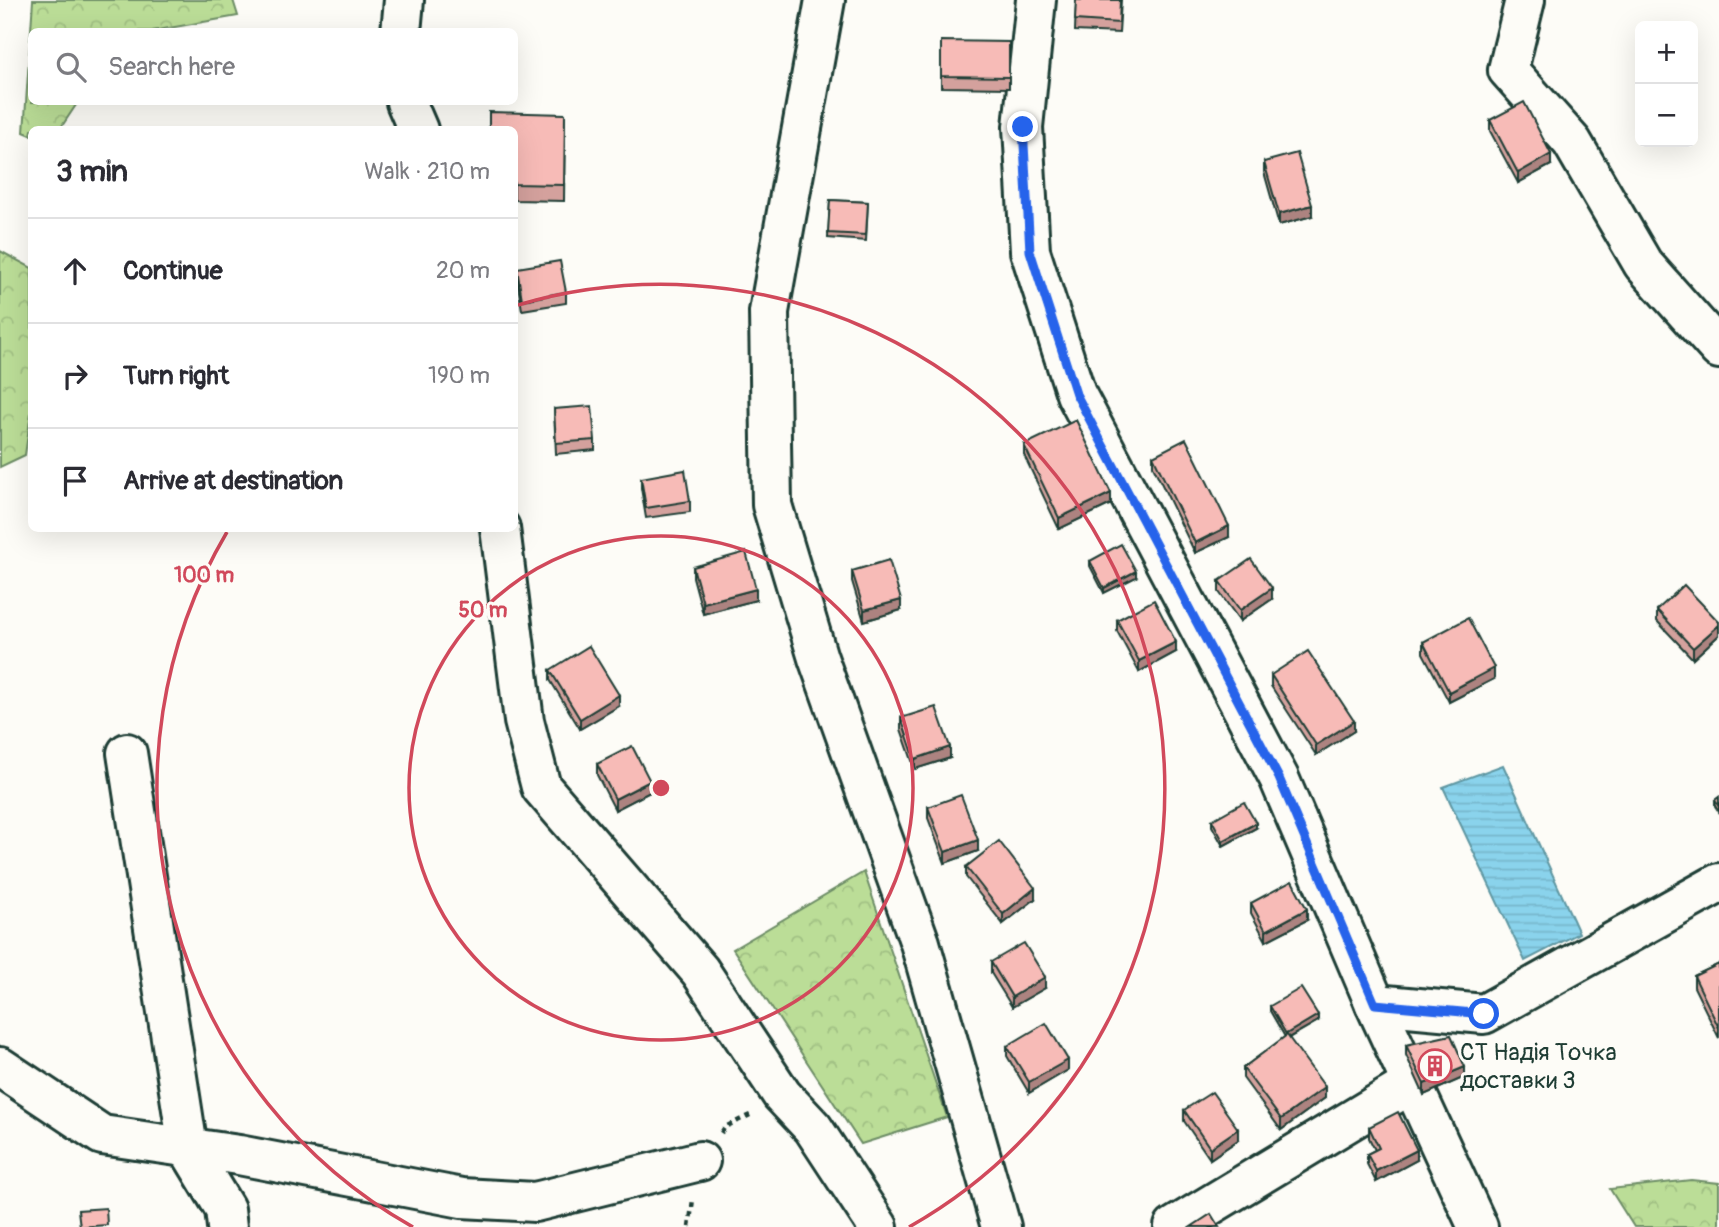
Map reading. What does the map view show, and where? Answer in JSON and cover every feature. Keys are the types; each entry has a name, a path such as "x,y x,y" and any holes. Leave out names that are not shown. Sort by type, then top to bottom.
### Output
{"street":[{"path":"401,28 404,0"},
{"path":"825,0 769,312 772,505 818,658 920,943 1001,1227"},
{"path":"1036,0 1023,127 1030,251 1076,394 1279,778 1375,1004 1478,1227"},
{"path":"1525,0 1508,70 1572,142 1643,264 1719,349"},
{"path":"408,105 416,126"},
{"path":"500,532 524,721 541,787 700,971 782,1095 813,1128 878,1227"},
{"path":"127,753 188,1148 225,1209 227,1227"},
{"path":"1375,1004 1484,1014 1719,883"},
{"path":"0,1066 102,1135 462,1198 535,1202 700,1161"},
{"path":"1174,1227 1411,1084"}],"green space":[{"path":"33,0 233,0 238,16 169,28 31,28"},
{"path":"28,73 28,105 76,105 62,126 28,126 28,134 24,132"},
{"path":"0,251 28,266 28,434 25,455 0,467"},
{"path":"864,872 947,1117 861,1144 733,949"},
{"path":"1691,1180 1719,1183 1719,1227 1634,1227 1610,1189"}],"water":[{"path":"1503,765 1579,933 1525,961 1443,787"}],"building":[{"path":"1076,0 1120,0 1119,23 1075,20"},
{"path":"941,41 1009,42 1009,77 941,76"},
{"path":"1524,102 1551,154 1518,173 1490,120"},
{"path":"489,112 565,114 564,185 518,184 518,126 489,126"},
{"path":"1297,153 1312,205 1279,214 1264,162"},
{"path":"830,200 868,202 866,235 828,233"},
{"path":"560,261 566,292 522,300 518,268"},
{"path":"592,406 595,440 556,443 554,409"},
{"path":"1076,420 1111,493 1059,518 1024,445"},
{"path":"1186,439 1229,526 1195,543 1153,456"},
{"path":"685,470 690,501 646,508 641,478"},
{"path":"1121,544 1136,571 1104,588 1090,561"},
{"path":"746,552 756,589 703,603 693,567"},
{"path":"1251,559 1272,588 1240,610 1219,581"},
{"path":"889,560 901,600 864,610 852,571"},
{"path":"1684,585 1719,622 1719,625 1693,648 1657,610"},
{"path":"1154,600 1176,642 1139,661 1117,620"},
{"path":"1468,618 1494,668 1449,692 1423,642"},
{"path":"589,646 619,695 580,719 550,670"},
{"path":"1308,651 1354,721 1316,745 1271,675"},
{"path":"936,707 950,747 915,759 901,718"},
{"path":"632,746 650,781 615,799 597,764"},
{"path":"961,795 978,840 945,852 928,807"},
{"path":"1244,802 1256,823 1223,841 1212,820"},
{"path":"999,841 1035,888 1003,914 966,867"},
{"path":"1292,881 1307,909 1266,931 1251,903"},
{"path":"1024,943 1045,977 1012,997 991,962"},
{"path":"1719,964 1719,1028 1694,976"},
{"path":"1301,988 1318,1015 1286,1034 1270,1006"},
{"path":"1046,1023 1068,1060 1029,1082 1007,1046"},
{"path":"1287,1035 1325,1087 1281,1119 1243,1068"},
{"name":"СТ Надія Точка доставки 3","path":"1451,1035 1465,1067 1424,1084 1406,1045"},
{"path":"1212,1092 1238,1129 1210,1148 1184,1110"},
{"path":"1398,1112 1417,1150 1376,1171 1367,1154 1379,1148 1369,1127"},
{"path":"106,1208 107,1225 80,1227 78,1210"},
{"path":"1211,1214 1219,1227 1191,1227"}],"place":[{"name":"СТ Надія Точка доставки 3","path":"1435,1066"}],"route":[{"path":"1023,127 1030,251 1076,394 1279,778 1375,1004 1484,1014"}]}
